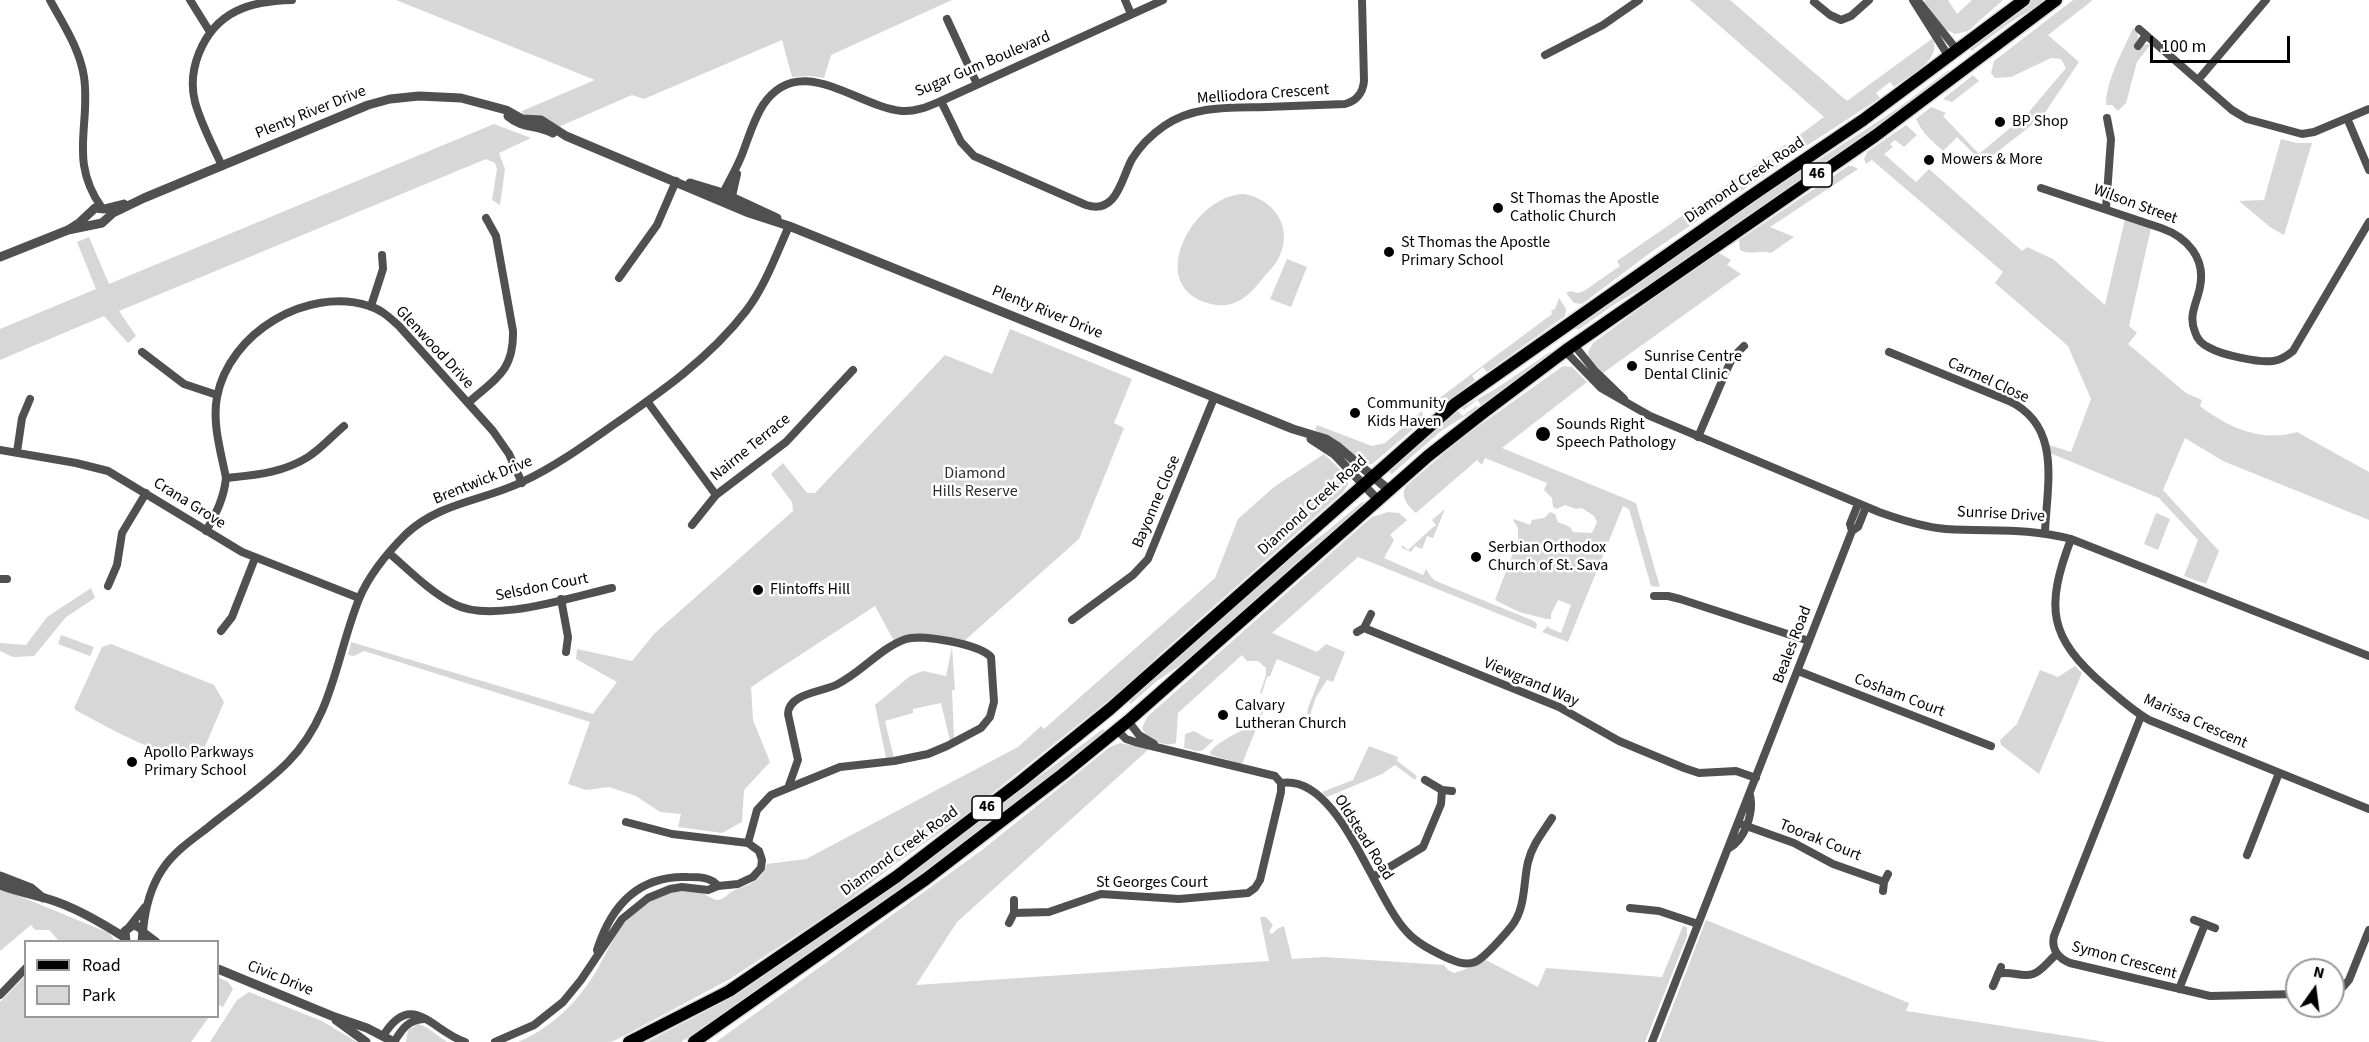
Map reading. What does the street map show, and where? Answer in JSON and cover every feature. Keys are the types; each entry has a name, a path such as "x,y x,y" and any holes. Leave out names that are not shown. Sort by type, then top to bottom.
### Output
{"main road":[{"name":"Diamond Creek Road","path":"629,1042 729,991 868,898 1020,782 1110,709 1455,404 1863,120 2024,0"},
{"name":"46","path":"694,1042 926,879 1117,730 1446,441 1569,348 1745,224 1864,144 2056,0"},
{"path":"1953,54 1967,68"},
{"name":"Sunrise Drive","path":"1557,333 1559,344 1569,348"},
{"path":"1117,730 1109,719 1110,709 1121,713 1128,721"}],"street":[{"path":"50,0 77,51 83,73 85,94 82,151 97,210 93,221 103,221 106,212 97,210"},
{"path":"190,0 210,32"},
{"path":"222,166 195,103 193,88 196,62 210,32 221,20 247,6 292,0"},
{"path":"1125,0 1131,14"},
{"name":"Sugar Gum Boulevard","path":"726,197 764,105 776,92 796,82 820,82 894,110 914,110 941,101 1163,0"},
{"name":"Melliodora Crescent","path":"941,101 961,142 974,156 1086,205 1102,206 1114,198 1139,150 1160,128 1178,118 1208,109 1345,104 1355,99 1363,90 1364,81 1362,0"},
{"path":"1545,55 1603,25 1639,0"},
{"path":"1814,2 1830,15 1841,20 1851,16 1869,0"},
{"path":"1915,0 1953,54"},
{"path":"2198,81 2266,0"},
{"path":"947,19 977,84"},
{"path":"2139,29 2240,116 2297,133 2314,132 2369,109"},
{"path":"2138,46 2146,35"},
{"name":"Plenty River Drive","path":"0,257 68,230 103,221 113,213 144,198 355,111 390,99 447,96 506,110 522,119 541,120 566,136 676,181 765,211 789,226 1214,398 1326,440 1337,446 1390,491"},
{"path":"2106,208 2111,139 2107,118"},
{"path":"2347,118 2369,170"},
{"path":"619,278 657,225 676,181"},
{"name":"Wilson Street","path":"2041,188 2106,208 2180,236 2191,247 2199,263 2201,278 2191,317 2194,331 2204,344 2220,352 2268,362 2281,359 2293,351 2369,222"},
{"name":"Plenty River Drive","path":"68,230 97,210 144,198"},
{"path":"468,403 505,370 511,358 513,345 513,331 496,236 486,218"},
{"name":"Brentwick Drive","path":"130,926 146,905 161,871 176,853 277,772 296,753 314,729 333,686 360,598 389,553 407,533 442,510 522,483 568,456 647,402 693,367 747,309 769,271 789,226"},
{"path":"371,306 383,269 382,255"},
{"name":"Glenwood Drive","path":"206,531 222,498 226,478 217,432 217,394 225,373 239,352 258,331 282,315 311,304 345,301 371,306 386,314 498,439 522,483"},
{"path":"1698,437 1733,357 1744,346"},
{"name":"Sunrise Drive","path":"1569,348 1604,386 1650,416 1862,505 1910,522 1944,529 2011,529 2045,532 2071,538 2369,656"},
{"path":"142,352 184,384 217,394"},
{"name":"Carmel Close","path":"1889,352 2009,401 2033,418 2040,427 2046,447 2045,532"},
{"name":"Nairne Terrace","path":"692,525 716,495 786,442 853,370"},
{"name":"Bayonne Close","path":"1072,620 1133,575 1148,559 1214,398"},
{"path":"17,452 22,418 30,399"},
{"name":"Nairne Terrace","path":"647,402 716,495"},
{"path":"226,478 281,470 308,457 344,426"},
{"name":"Plenty River Drive","path":"1293,429 1334,454 1379,501"},
{"name":"Crana Grove","path":"0,450 108,471 255,558 360,598"},
{"path":"108,586 117,565 122,534 146,493"},
{"name":"Beales Road","path":"1652,1042 1852,531 1858,527 1862,505"},
{"name":"Marissa Crescent","path":"2071,538 2056,582 2055,611 2059,629 2067,646 2080,663 2141,716 2369,809"},
{"name":"Selsdon Court","path":"389,553 437,593 465,609 486,613 612,588"},
{"path":"221,631 232,617 255,558"},
{"path":"1654,596 1680,599 1809,642"},
{"path":"561,599 568,638 566,652"},
{"name":"Viewgrand Way","path":"1371,614 1360,630 1567,710 1619,741 1684,768 1700,772 1736,771 1756,778"},
{"path":"748,843 757,810 771,795 840,767 902,760 928,754 976,731 988,720 994,702 991,657 982,650 929,638 912,638 893,646 837,685 794,700 788,706 788,714 798,760 788,788"},
{"name":"Cosham Court","path":"1798,671 1991,746"},
{"name":"Symon Crescent","path":"2141,716 2054,936 2057,954 2070,963 2216,997 2285,994"},
{"name":"Oldstead Road","path":"1128,721 1143,738 1158,746"},
{"name":"Oldstead Road","path":"1117,730 1126,739 1135,742 1275,776 1281,783 1293,782 1304,785 1328,802 1392,913 1407,932 1420,943 1455,962 1470,963 1480,959 1515,922 1521,907 1530,856 1537,840 1552,818"},
{"path":"2247,855 2279,773"},
{"path":"1425,780 1442,790 1452,791"},
{"name":"St Georges Court","path":"1014,913 1049,912 1096,894 1179,899 1248,892 1258,884 1262,874 1281,792 1281,783"},
{"path":"1373,878 1423,847 1440,804 1442,790"},
{"name":"Beales Road","path":"1728,849 1736,844 1746,826 1751,804 1750,795"},
{"path":"495,1042 520,1032 555,1010 573,991 622,919 648,898 682,887 708,890 718,886 738,884 756,875 760,868 761,857 757,848 748,843 672,834 626,822"},
{"name":"Toorak Court","path":"1738,823 1794,843 1833,864 1886,878 1883,891"},
{"path":"0,876 31,888 43,898"},
{"path":"594,961 604,930 616,909 635,891 660,880 681,876 709,879 718,886"},
{"path":"0,885 29,896 43,898 99,921 139,927 143,935"},
{"path":"1010,923 1014,913 1014,900"},
{"name":"Brentwick Drive","path":"143,935 146,905"},
{"path":"1630,908 1650,909 1698,924"},
{"path":"2194,920 2215,928"},
{"path":"99,921 124,940"},
{"path":"2179,989 2205,924"},
{"path":"124,940 124,931 130,926"},
{"path":"2345,985 2369,930"},
{"path":"1993,986 1999,970 2024,975 2033,974 2057,954"},
{"name":"Civic Drive","path":"219,969 352,1022 381,1039 394,1042"},
{"path":"0,994 24,970"},
{"path":"14,980 24,974"},
{"path":"381,1039 391,1024 402,1015 411,1013 426,1018 465,1042"},
{"name":"Civic Drive","path":"332,1016 366,1042"},
{"path":"394,1042 405,1026 415,1020 426,1018"}],"green space":[{"path":"396,0 952,0 831,55 824,78 792,77 782,40 644,99 632,95 556,128 523,115 522,111 595,80"},
{"path":"1690,0 1730,0 1847,101 1933,38 1935,46 1933,54 1922,67 1894,87 1890,82 1876,93 1880,98 1803,146 1794,139 1824,117"},
{"path":"1925,0 1948,0 1957,14 1972,0 2003,0 1968,31 1955,34 1945,29 1924,2"},
{"path":"2032,0 2047,0 2011,22 1972,51 1969,48"},
{"path":"2073,0 2093,0 2048,35 2079,62 2042,117 1983,163 1957,137 1943,151 1928,137 1916,119 1931,107 1946,113 1943,116 1979,154 2028,113 2066,68 2061,59 2051,58 2011,77 1995,78 1991,73 1994,61"},
{"path":"2133,28 2137,31 2138,39 2135,45 2151,44 2137,62 2126,103 2118,111 2112,105 2106,105 2107,95 2116,66"},
{"path":"1949,70 1951,73 1939,83 1657,280 1618,302 1578,330 1575,327 1729,218 1897,109"},
{"path":"1973,75 1979,81 1952,102 1943,99"},
{"path":"494,124 531,138 499,153 505,169 500,205 492,200 497,169 495,163 486,159 119,311 136,336 128,343 104,316 0,360 0,329 96,289 77,242 89,237 109,284"},
{"path":"1906,125 1917,135 1904,147 1895,140 1890,144 1893,147 1884,154 1916,182 1929,169 2022,251 2027,247 2053,259 2105,305 2125,219 2151,228 2129,326 2137,333 2128,344 2186,393 2202,400 2200,406 2210,414 2233,426 2258,434 2271,436 2297,432 2369,472 2369,520 2223,461 2185,438 2163,490 2219,551 2206,584 2184,576 2198,540 2159,498 2050,453 2049,445 2071,452 2091,399 2068,346 1995,283 2003,272 1872,160 1866,164 1864,159 1867,152"},
{"path":"2281,139 2297,143 2312,143 2284,235 2270,227 2239,201 2264,200"},
{"path":"1786,144 1788,155 1783,163 1654,250 1582,304 1574,303 1566,293 1584,291 1620,266 1617,261"},
{"path":"1848,166 1858,169 1770,227 1794,237 1771,253 1740,250 1739,240"},
{"path":"1244,194 1264,202 1278,216 1284,234 1280,255 1259,284 1241,300 1227,305 1211,304 1191,295 1180,280 1178,262 1182,243 1193,225 1207,209 1225,198"},
{"path":"1719,253 1731,260 1727,265 1741,274 1603,373 1589,358 1588,352 1593,343 1689,272"},
{"path":"1287,259 1307,267 1291,307 1270,299"},
{"path":"1559,298 1566,309 1565,316 1487,372 1483,367 1472,376 1475,380 1437,410 1430,405 1552,314 1551,311 1555,309"},
{"name":"Diamond Hills Reserve","path":"1010,329 1132,379 1114,423 1124,428 1079,539 963,642 920,634 894,641 875,606 751,687 753,720 770,762 744,790 742,822 722,833 678,827 681,814 660,812 636,796 609,787 586,790 568,784 590,722 364,651 354,656 348,655 351,642 593,714 617,682 576,659 577,649 632,661 655,633 793,511 792,502 771,474 783,463 807,493 815,493 945,355 992,374"},
{"path":"1550,352 1552,354 1481,405 1477,400 1464,410 1462,408 1497,388"},
{"path":"1563,366 1572,367 1587,382 1502,448 1636,503 1660,587 1651,586 1629,509 1623,506 1568,642 1542,632 1548,626 1561,633 1571,605 1558,600 1551,619 1547,619 1519,612 1495,600 1518,540 1518,528 1514,519 1530,525 1532,520 1544,518 1550,512 1555,514 1558,522 1570,527 1573,532 1592,533 1597,522 1594,516 1582,508 1576,509 1565,505 1557,509 1553,507 1552,498 1544,490 1547,483 1485,458 1482,465 1477,460 1416,513 1404,497 1406,486 1462,438"},
{"path":"1476,406 1478,408 1441,431 1392,474 1388,471 1458,411 1463,416"},
{"path":"1422,411 1424,420 1372,464 1364,464 1339,443 1315,430 1317,425 1372,446 1385,443"},
{"path":"1324,454 1348,477 1348,485 1343,492 1159,655 1134,680 965,815 895,864 844,904 730,979 616,1040 610,1042 518,1042 554,1021 574,1002 591,980 625,922 651,900 682,891 700,892 713,899 722,899 758,879 767,864 806,859 1018,747 1041,726 1044,729 1215,578 1238,519 1274,487"},
{"path":"1364,502 1361,507 1192,657 1157,681 1131,704 1128,701 1286,562"},
{"path":"1445,509 1433,538 1427,536 1422,549 1415,546 1411,552 1402,548 1402,545 1408,550 1436,525 1432,520"},
{"path":"1388,512 1399,513 1407,520 1390,535 1394,540 1384,558 1423,575 1426,569 1436,581 1534,621 1537,624 1536,629 1358,557 1272,633 1317,652 1326,644 1345,652 1333,682 1327,680 1316,697 1310,715 1307,714 1308,708 1320,677 1277,659 1260,693 1266,668 1258,661 1247,661 1242,655 1178,713 1176,743 1156,742 1144,732 1142,728 1147,717 1372,517"},
{"path":"2156,513 2170,519 2158,550 2144,544"},
{"path":"91,588 95,598 66,617 34,656 13,657 0,651 0,643 26,645 47,617"},
{"path":"61,635 94,647 90,656 58,644"},
{"path":"111,644 214,685 224,702 200,758 170,754 154,748 121,734 74,708 102,647"},
{"path":"952,647 955,690 952,690 954,739 950,741 941,703 913,709 913,713 885,721 894,758 886,758 875,705 910,676 923,671 946,676"},
{"path":"2075,666 2082,673 2039,774 2001,745 2000,740 2017,724 2040,670 2058,677"},
{"path":"1262,697 1269,706 1277,707 1279,710 1266,709 1258,719 1242,764 1211,755 1210,752 1216,746 1255,721 1265,704"},
{"path":"1103,729 1106,732 1003,814 897,892 735,1005 681,1042 647,1042 716,1006 773,969 877,897"},
{"path":"1194,731 1214,740 1201,751 1184,748 1185,734"},
{"path":"1120,743 1149,749 957,922 916,985 1269,961 1260,917 1266,917 1273,925 1269,932 1272,934 1284,926 1292,959 1324,957 1444,965 1454,973 1484,959 1538,987 1546,968 1662,977 1683,926 1687,927 1687,936 1645,1042 716,1042 982,850 1110,747"},
{"path":"1369,746 1398,757 1397,761 1417,776 1415,780 1395,765 1382,774 1327,797 1322,792 1353,780"},
{"path":"0,888 109,933 113,938 113,940 58,940 49,930 35,930 31,925 0,951"},
{"path":"1706,920 1909,1003 1906,1011 2106,1042 1659,1042"},
{"path":"24,977 24,1018 208,1018 191,1042 0,1042 0,1002"},
{"path":"219,978 228,982 233,989 223,1007 219,1005"},
{"path":"249,992 322,1021 357,1042 210,1042 237,1000"},
{"path":"418,1024 447,1042 406,1042 408,1030"}],"place":[{"name":"BP Shop","path":"2000,122"},
{"name":"Mowers & More","path":"1929,160"},
{"name":"St Thomas the Apostle Catholic Church","path":"1498,208"},
{"name":"St Thomas the Apostle Primary School","path":"1389,252"},
{"name":"Sunrise Centre Dental Clinic","path":"1632,366"},
{"name":"Community Kids Haven","path":"1355,413"},
{"name":"Sounds Right Speech Pathology","path":"1543,434"},
{"name":"Serbian Orthodox Church of St. Sava","path":"1476,557"},
{"name":"Flintoffs Hill","path":"758,590"},
{"name":"Calvary Lutheran Church","path":"1223,715"},
{"name":"Apollo Parkways Primary School","path":"132,762"}]}
